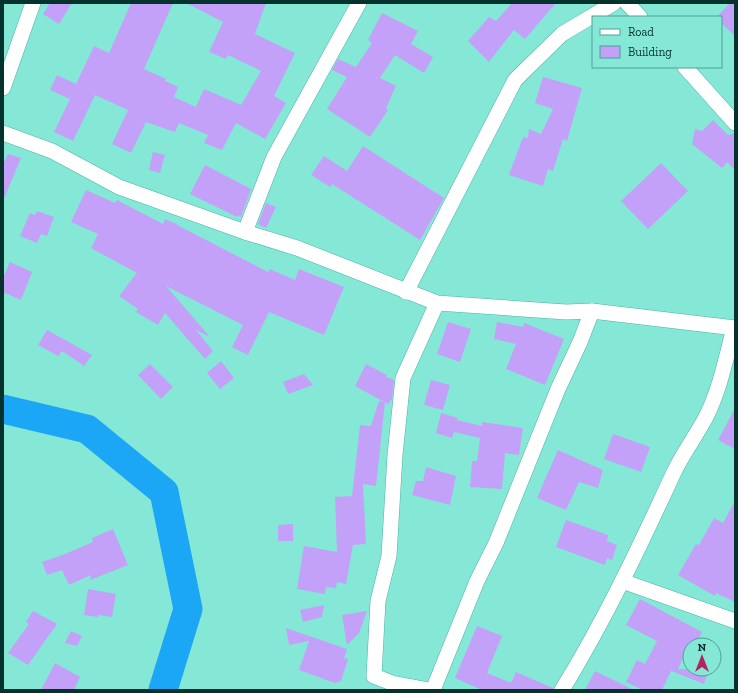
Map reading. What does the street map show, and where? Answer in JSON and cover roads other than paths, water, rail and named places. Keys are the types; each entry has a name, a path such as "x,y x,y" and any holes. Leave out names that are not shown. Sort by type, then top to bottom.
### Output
{"street":[{"path":"3,88 33,3"},
{"path":"245,232 274,157 359,3"},
{"path":"592,16 614,3"},
{"path":"627,3 639,16"},
{"path":"406,292 515,80 562,34 592,16"},
{"path":"686,68 735,123"},
{"path":"3,133 52,151 120,187 245,232 296,248 437,303 566,312 592,311 735,328 719,386 706,416 680,459 622,581 582,658 562,690"},
{"path":"429,690 392,684 374,676 378,601 389,556 395,455 403,378 437,303"},
{"path":"433,690 478,581 496,543 558,389 580,342 592,311"},
{"path":"622,581 735,621"}],"waterway":[{"path":"3,409 87,429 164,492 188,609 163,690"}]}
